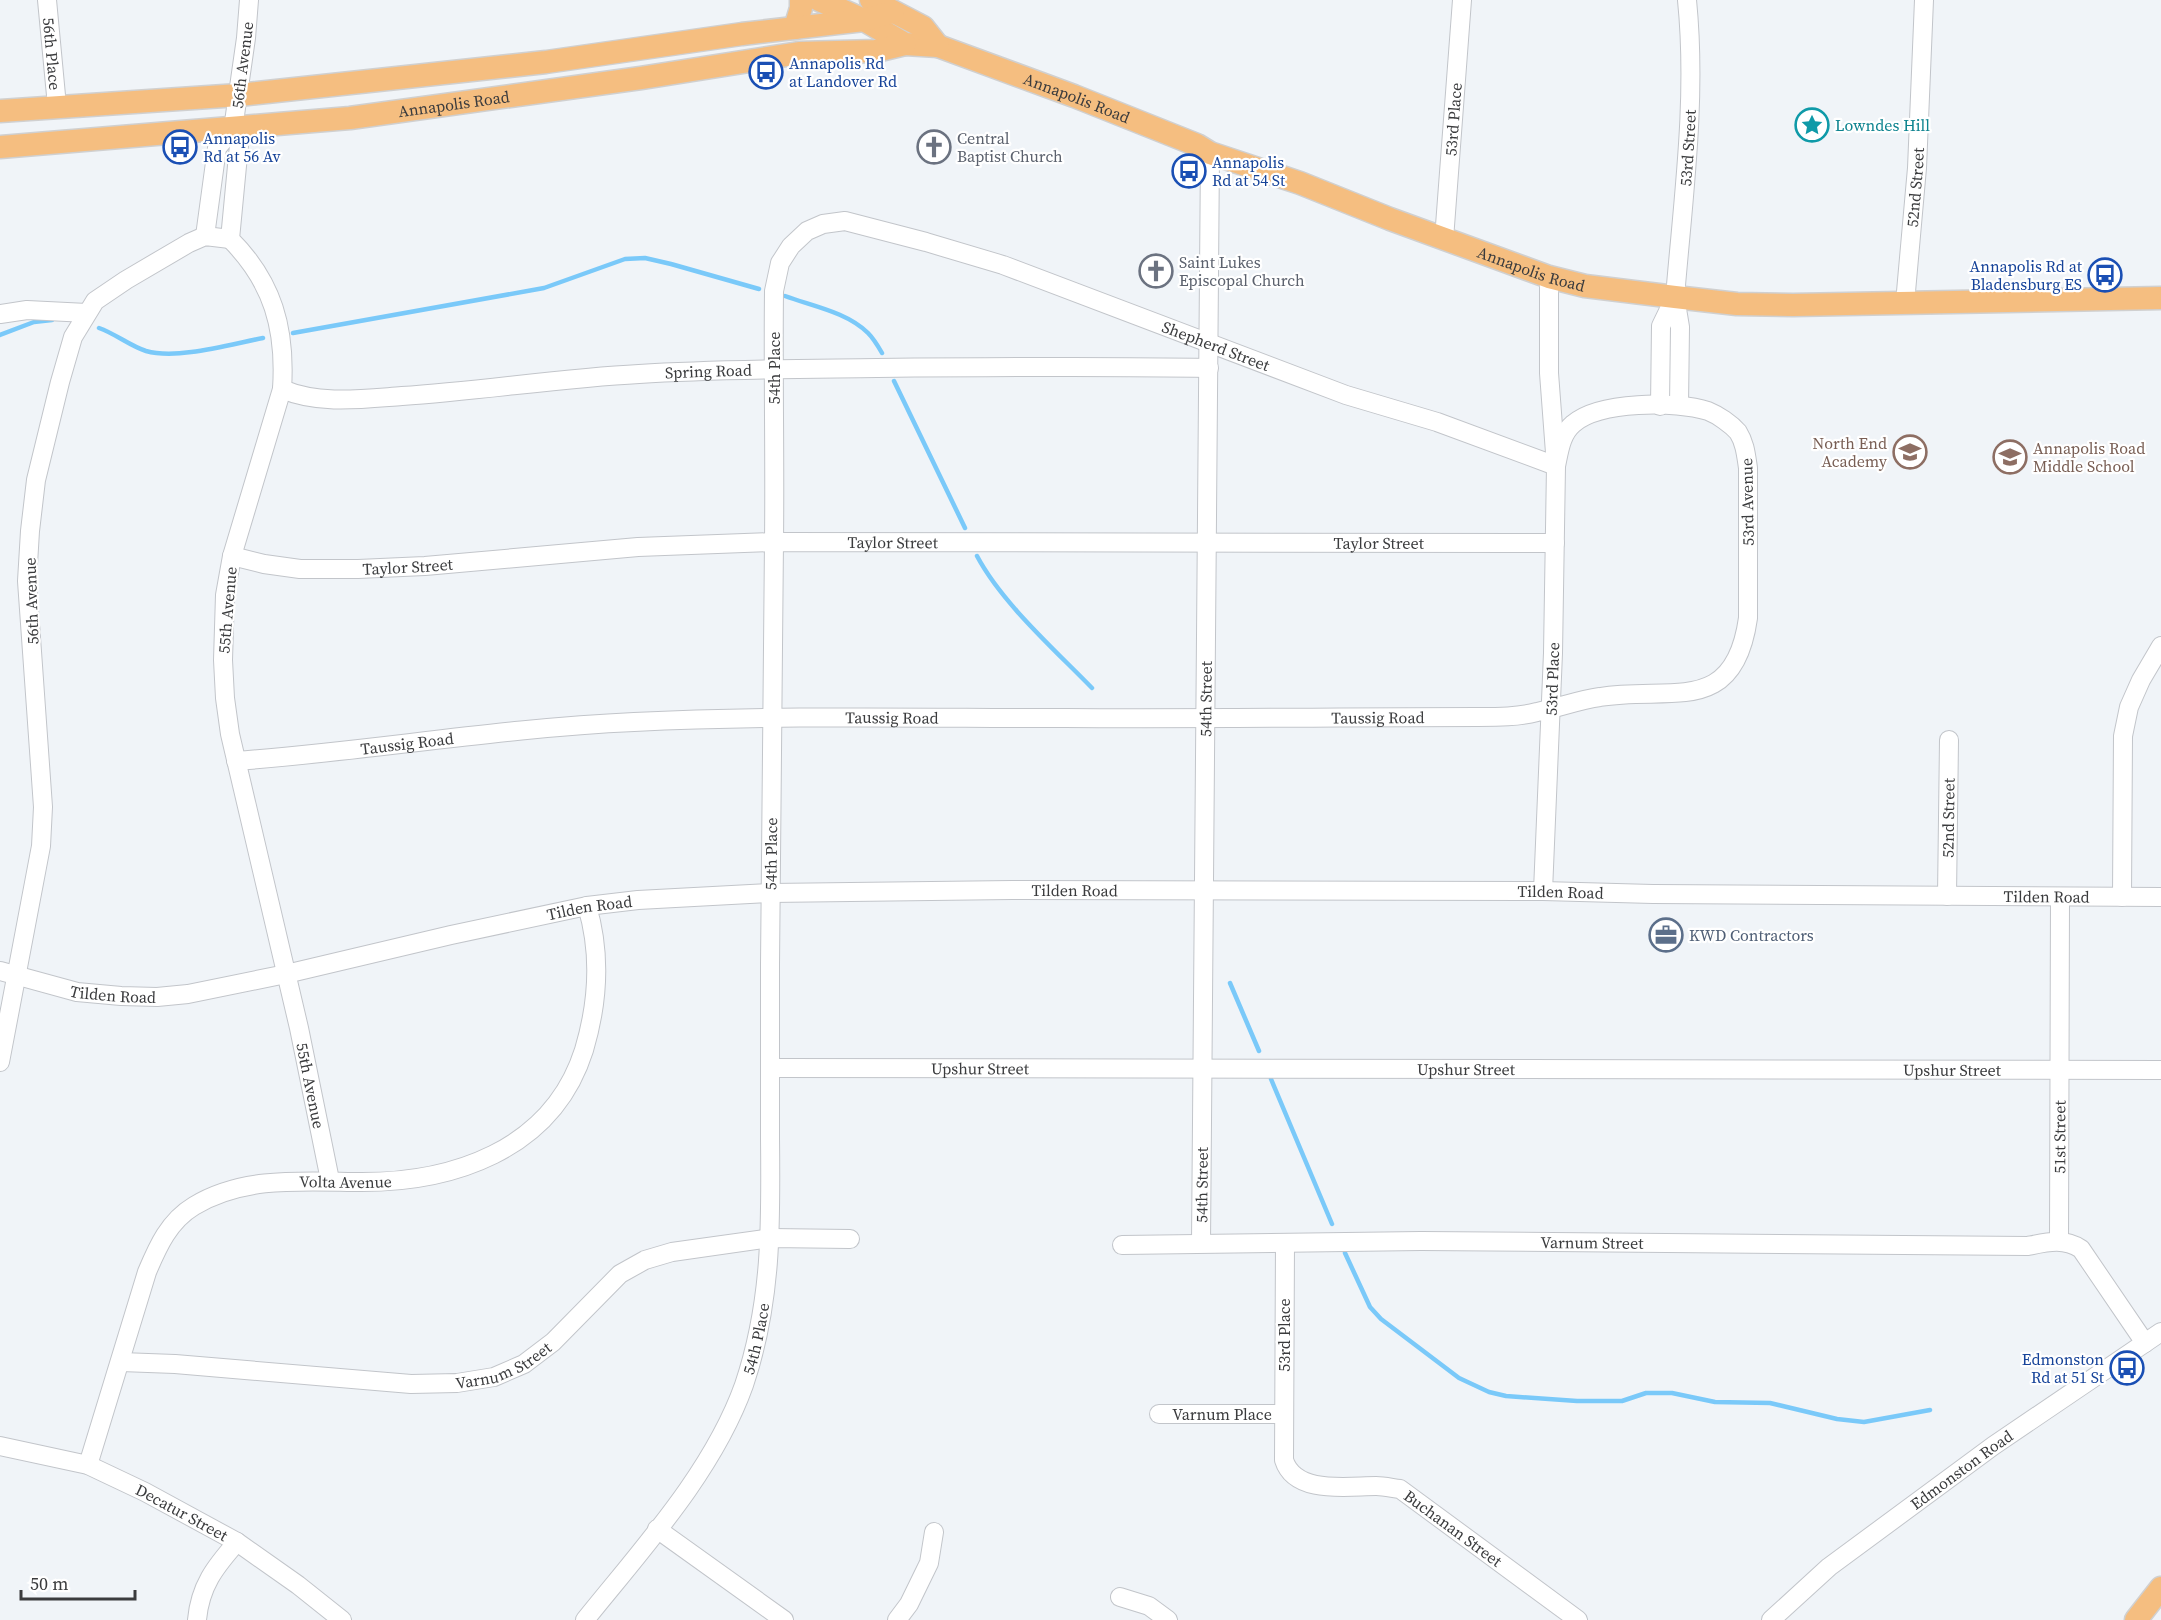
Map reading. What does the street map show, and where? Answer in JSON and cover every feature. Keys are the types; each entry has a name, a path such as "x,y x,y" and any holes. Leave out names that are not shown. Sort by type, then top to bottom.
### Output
{"main road":[{"path":"795,28 801,0"},
{"path":"819,0 867,10 905,44 938,46"},
{"name":"Annapolis Road","path":"0,111 239,95 546,62 795,28 867,10 893,12 923,27 938,46 1074,96 1197,145 1210,153 1300,183 1549,277 1585,286 1748,304 2161,298"},
{"name":"Annapolis Road","path":"0,147 233,129 410,111 799,53 876,51 905,44"},
{"path":"2136,1620 2161,1588"}],"street":[{"name":"56th Place","path":"47,0 57,106"},
{"name":"56th Avenue","path":"233,129 249,0"},
{"name":"53rd Place","path":"1444,239 1462,0"},
{"name":"53rd Street","path":"1675,297 1690,84 1691,47 1688,0"},
{"name":"52nd Street","path":"1905,303 1917,168 1924,0"},
{"path":"233,129 239,145 230,239 204,236 217,148 233,129"},
{"name":"54th Street","path":"1201,1243 1210,153"},
{"name":"54th Place","path":"657,1529 682,1499 702,1468 727,1424 742,1388 756,1346 765,1297 771,1238 770,893 774,291 780,262 791,246 807,231 823,224 845,221 873,229"},
{"name":"Shepherd Street","path":"873,229 926,242 1003,266 1346,395 1437,422 1556,466"},
{"name":"56th Avenue","path":"0,1062 41,846 43,807 27,580 36,480 60,382 73,338 95,301 126,280 204,236"},
{"name":"55th Avenue","path":"230,239 252,264 263,282 279,321 284,363 282,389 232,556 225,595 223,660 225,699 230,734 286,974 330,1180"},
{"name":"53rd Place","path":"1543,891 1551,709 1556,466 1548,373 1549,277"},
{"path":"1669,406 1680,327 1675,297"},
{"path":"0,314 27,310 87,313"},
{"name":"Spring Road","path":"282,389 296,395 317,399 348,399 450,392 636,374 774,369 1000,367 1209,369"},
{"name":"53rd Place","path":"1556,466 1566,433 1572,424 1583,418 1610,408 1669,406"},
{"name":"53rd Avenue","path":"1551,709 1603,696 1681,694 1704,689 1723,677 1737,661 1744,642 1748,618 1746,448 1738,432 1710,412 1669,406"},
{"name":"Taylor Street","path":"232,556 264,564 300,569 358,569 425,567 638,547 774,542 1555,543"},
{"path":"2122,897 2123,736 2129,707 2141,680 2161,646"},
{"name":"Taussig Road","path":"236,761 305,756 560,727 640,721 771,716 1478,717 1515,716 1551,709"},
{"name":"52nd Street","path":"1947,896 1949,740"},
{"name":"Tilden Road","path":"0,971 76,992 157,997 216,989 451,934 587,906 638,900 770,893 1543,891 2060,898 2161,897"},
{"name":"51st Street","path":"2059,1241 2060,898"},
{"name":"Volta Avenue","path":"88,1465 147,1272 159,1243 172,1225 192,1207 219,1193 248,1186 330,1180 353,1182 423,1178 458,1169 509,1147 531,1132 554,1109 569,1086 581,1059 590,1030 596,996 595,942 587,906"},
{"name":"Upshur Street","path":"770,1068 2161,1070"},
{"name":"Varnum Street","path":"121,1362 176,1364 411,1384 457,1383 494,1377 524,1364 553,1342 620,1274 645,1260 672,1252 771,1238 850,1239"},
{"name":"Varnum Street","path":"1122,1245 1421,1240 2028,1245 2059,1241"},
{"path":"2059,1241 2081,1249 2145,1343"},
{"name":"53rd Place","path":"1284,1420 1285,1243"},
{"name":"Edmonston Road","path":"1771,1620 1828,1567 1993,1446 2161,1332"},
{"name":"Varnum Place","path":"1159,1414 1284,1420"},
{"name":"Buchanan Street","path":"1284,1420 1284,1460 1293,1474 1312,1484 1326,1486 1380,1486 1400,1489 1578,1620"},
{"name":"Decatur Street","path":"0,1446 88,1465 145,1492 237,1542 298,1585 342,1620"},
{"path":"585,1620 657,1529 784,1620"},
{"path":"897,1620 909,1604 929,1563 934,1532"},
{"path":"197,1620 205,1583 237,1542"},
{"path":"1120,1598 1149,1606 1168,1620"}],"waterway":[{"path":"293,333 544,288 625,259 645,258 759,289"},
{"path":"785,296 829,310 850,320 868,333 882,353"},
{"path":"0,335 34,322 52,320"},
{"path":"99,328 140,349 173,354 263,338"},
{"path":"894,381 965,528"},
{"path":"977,556 1014,608 1092,688"},
{"path":"1230,983 1259,1051"},
{"path":"1271,1079 1332,1224"},
{"path":"1345,1253 1370,1307 1381,1319 1459,1378 1489,1392 1506,1396 1577,1401 1622,1401 1646,1393 1672,1393 1715,1402 1770,1403 1837,1419 1864,1422 1930,1410"}],"place":[{"name":"Annapolis Rd at Landover Rd","path":"766,72"},
{"name":"Lowndes Hill","path":"1812,125"},
{"name":"Annapolis Rd at 56 Av","path":"180,147"},
{"name":"Central Baptist Church","path":"934,147"},
{"name":"Annapolis Rd at 54 St","path":"1189,171"},
{"name":"Saint Lukes Episcopal Church","path":"1156,271"},
{"name":"Annapolis Rd at Bladensburg ES","path":"2105,275"},
{"name":"North End Academy","path":"1910,452"},
{"name":"Annapolis Road Middle School","path":"2010,457"},
{"name":"KWD Contractors","path":"1666,935"},
{"name":"Edmonston Rd at 51 St","path":"2127,1368"}]}
